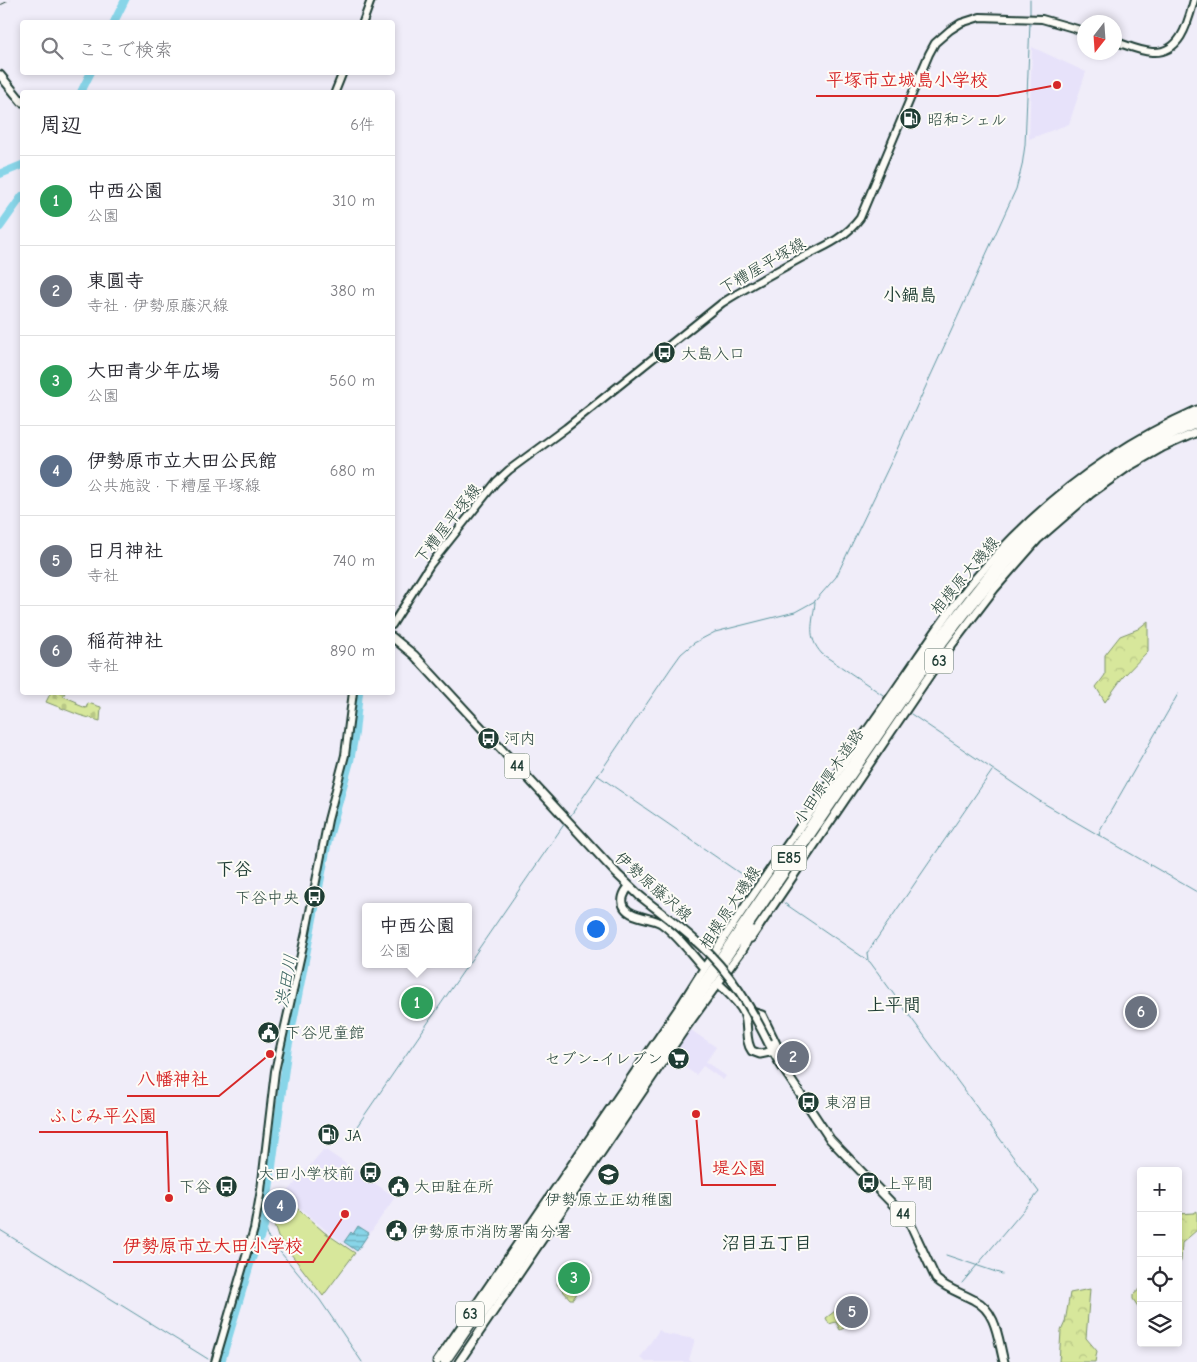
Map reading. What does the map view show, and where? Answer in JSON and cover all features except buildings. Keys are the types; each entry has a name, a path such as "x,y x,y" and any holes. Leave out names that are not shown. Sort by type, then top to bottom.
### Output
{"highway":[{"name":"小田原厚木道路","path":"451,1362 925,657 983,581 1008,552 1060,502 1086,481 1145,443 1197,417"},
{"name":"小田原厚木道路","path":"445,1362 799,847 964,614 1013,556 1064,506 1091,485 1147,448 1197,423"},
{"name":"E85","path":"704,968 711,964 776,871 799,847"},
{"path":"742,950 748,934 786,876 799,847"}],"main road":[{"path":"363,20 371,0"},
{"path":"1122,44 1142,51 1164,51 1175,44 1183,33 1194,0"},
{"name":"下糟屋平塚線","path":"395,620 430,565 496,482 509,470 566,428 722,303 742,290 835,241 852,228 860,218 929,54 941,37 961,23 980,17 1049,20 1077,29"},
{"path":"0,75 20,100"},
{"path":"336,90 342,75"},
{"name":"相模原大磯線","path":"437,1362 682,1005 704,968 933,635 975,578 1020,531 1079,479 1114,454 1151,432 1197,410"},
{"name":"相模原大磯線","path":"459,1362 937,664 1009,572 1038,539 1099,487 1128,467 1197,432"},
{"name":"伊勢原藤沢線","path":"395,639 414,655 629,887 679,926 709,954 740,992 773,1051 830,1139 908,1220 936,1279 942,1284 977,1301 991,1314 1004,1362"},
{"path":"215,1362 254,1229 262,1190 275,1071 306,932 328,820 345,756 353,695"},
{"path":"629,887 623,897 626,909 632,914 664,925 704,968"},
{"path":"718,983 743,1011 750,1049 760,1054 779,1050 761,1014 743,1011"}],"shaded area":[{"path":"1032,47 1086,72 1069,124 1029,139"},
{"path":"688,1028 716,1047 706,1062 726,1076 723,1080 703,1066 696,1075 669,1056"},
{"path":"323,1150 395,1197 357,1252 328,1232 285,1195"},
{"path":"659,1330 665,1334 695,1339 689,1360 692,1362 646,1362 640,1358"}],"green space":[{"path":"1148,621 1148,651 1123,677 1105,702 1096,687 1105,675 1105,655 1120,636 1138,629"},
{"path":"50,695 64,695 77,702 76,704 86,708 88,703 101,707 100,721 79,715 46,702"},
{"path":"292,1204 324,1232 355,1253 323,1296 278,1237 274,1225"},
{"path":"1197,1211 1197,1230 1182,1243 1182,1214"},
{"path":"574,1259 592,1272 573,1299 570,1299 557,1284"},
{"path":"1090,1289 1086,1338 1097,1351 1095,1362 1059,1362 1061,1331 1065,1322 1070,1293"},
{"path":"1137,1292 1137,1305 1133,1299 1133,1295"},
{"path":"835,1311 838,1321 840,1320 844,1328 840,1330 836,1322 829,1324 826,1318"}],"water":[{"path":"358,1226 369,1233 357,1251 344,1242 351,1232 353,1234"}],"waterway":[{"name":"渋田川","path":"115,20 125,0"},
{"path":"1030,0 1030,15"},
{"path":"569,818 681,654 694,643 715,632 795,612 815,601 836,577 894,456 1016,189 1025,145 1030,22"},
{"name":"渋田川","path":"82,90 90,75"},
{"path":"0,174 20,166"},
{"path":"0,227 20,199"},
{"path":"815,602 812,635 817,648 822,654 886,697"},
{"path":"1099,835 1101,828 1178,694"},
{"name":"渋田川","path":"221,1362 251,1261 264,1227 287,1053 328,841 350,761 359,695"},
{"path":"911,714 1038,800 1197,892"},
{"path":"868,960 867,953 992,771"},
{"path":"597,775 754,883"},
{"path":"472,959 565,823"},
{"path":"784,903 870,962 1039,1192 962,1283"},
{"path":"353,1132 466,968"},
{"path":"264,1227 267,1236 320,1300 362,1362"},
{"path":"0,1230 208,1359"},
{"path":"946,1255 1002,1274"}],"railway":[{"path":"0,5 11,0"}],"place":[{"name":"平塚市立城島小学校","path":"1057,85"},
{"name":"昭和シェル","path":"911,119"},
{"name":"大島入口","path":"665,353"},
{"name":"河内","path":"488,738"},
{"name":"下谷中央","path":"315,897"},
{"name":"中西公園","path":"417,1003"},
{"name":"稲荷神社","path":"1141,1012"},
{"name":"下谷児童館","path":"269,1032"},
{"name":"八幡神社","path":"270,1054"},
{"name":"東圓寺","path":"793,1057"},
{"name":"セブン-イレブン","path":"679,1058"},
{"name":"東沼目","path":"809,1102"},
{"name":"堤公園","path":"696,1114"},
{"name":"JA","path":"329,1135"},
{"name":"大田小学校前","path":"370,1173"},
{"name":"伊勢原立正幼稚園","path":"609,1175"},
{"name":"上平間","path":"869,1183"},
{"name":"下谷","path":"227,1186"},
{"name":"大田駐在所","path":"398,1186"},
{"name":"ふじみ平公園","path":"169,1198"},
{"name":"伊勢原市立大田公民館","path":"280,1206"},
{"name":"伊勢原市立大田小学校","path":"345,1214"},
{"name":"伊勢原市消防署南分署","path":"396,1231"},
{"name":"大田青少年広場","path":"574,1278"},
{"name":"日月神社","path":"852,1312"}],"district":[{"name":"小鍋島","path":"910,295"},
{"name":"下谷","path":"234,869"},
{"name":"上平間","path":"894,1005"},
{"name":"沼目五丁目","path":"767,1243"}]}
